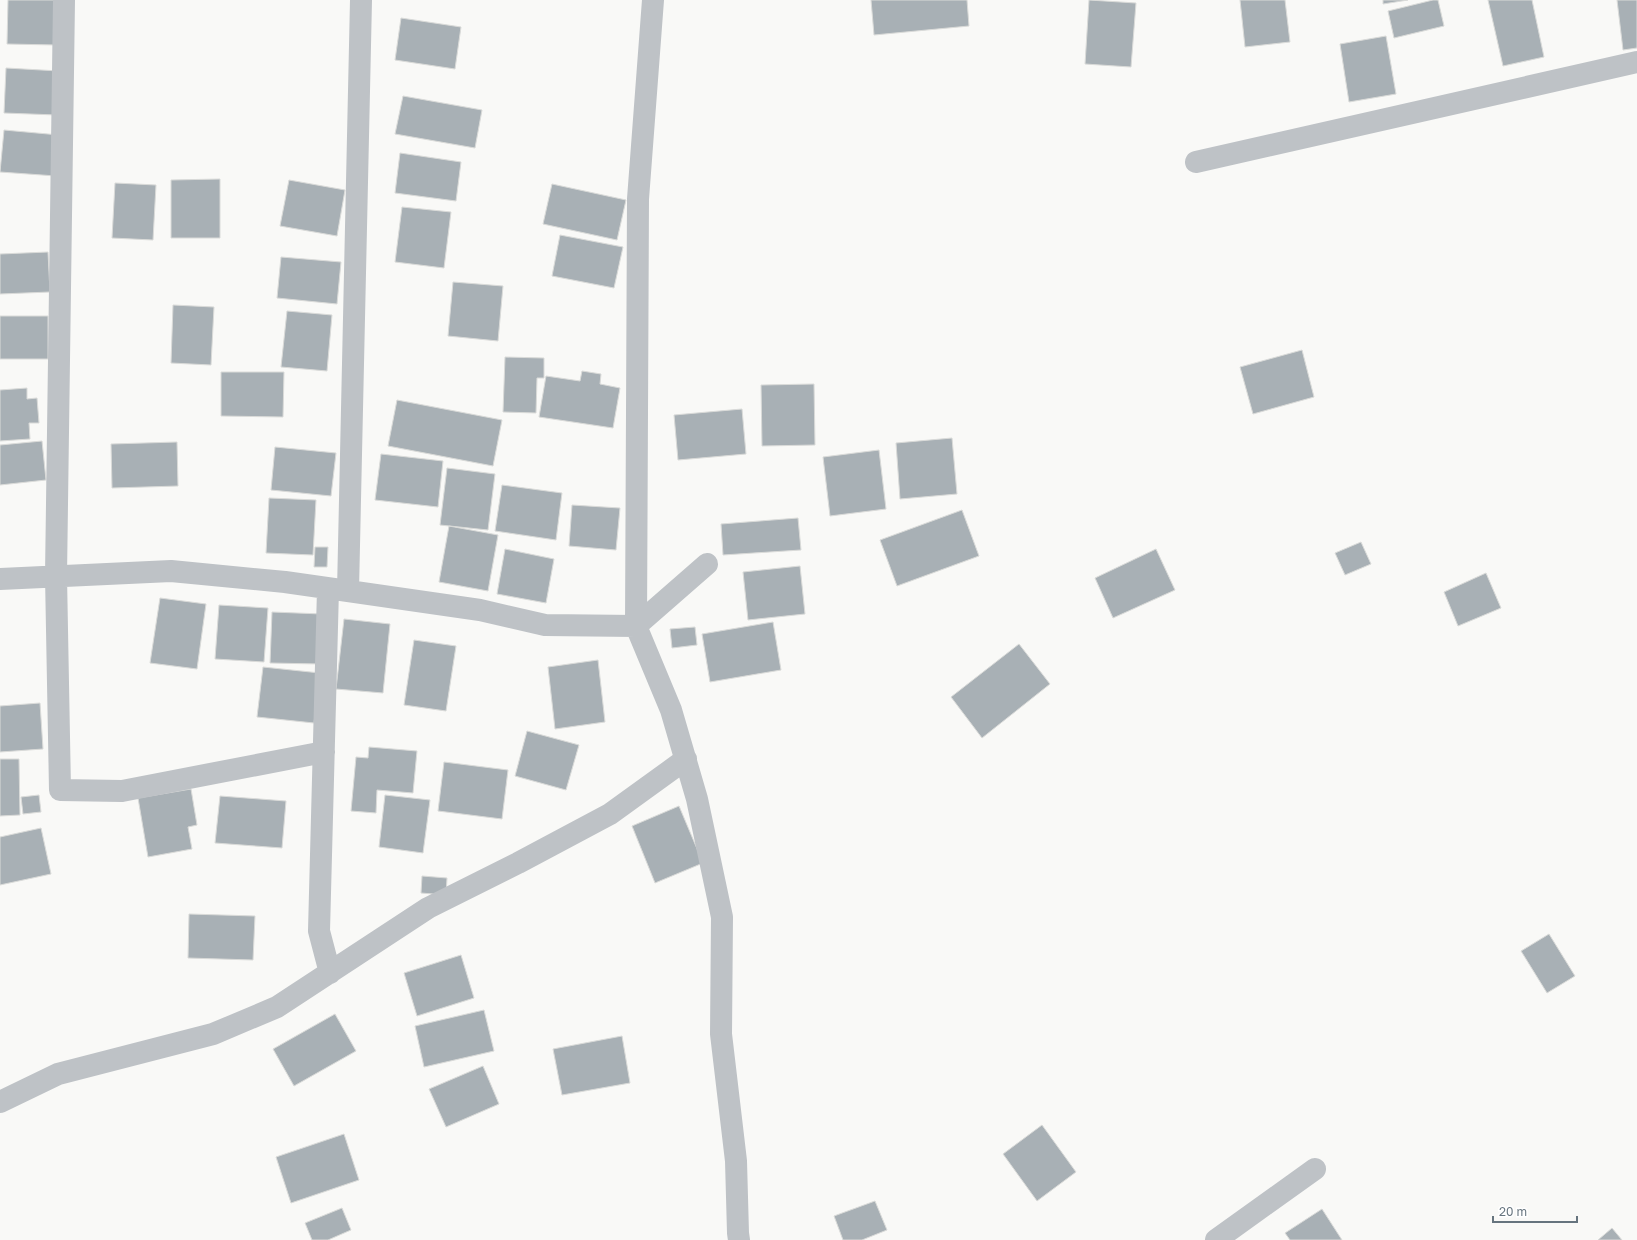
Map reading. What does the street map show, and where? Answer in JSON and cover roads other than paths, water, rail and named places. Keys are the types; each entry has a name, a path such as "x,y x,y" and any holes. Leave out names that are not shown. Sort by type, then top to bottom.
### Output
{"street":[{"path":"64,0 56,576 60,790 122,791 324,752"},
{"path":"330,973 319,931 324,752 338,590 361,0"},
{"path":"653,0 638,199 636,626 671,710 686,760 697,799 722,917 721,1034 736,1161 739,1240"},
{"path":"1196,162 1637,62"},
{"path":"0,579 171,571 284,582 480,610 544,625 636,626 707,564"},
{"path":"0,1102 58,1074 213,1034 277,1007 428,908 518,863 610,814 686,760"},
{"path":"1216,1240 1315,1169"}]}
